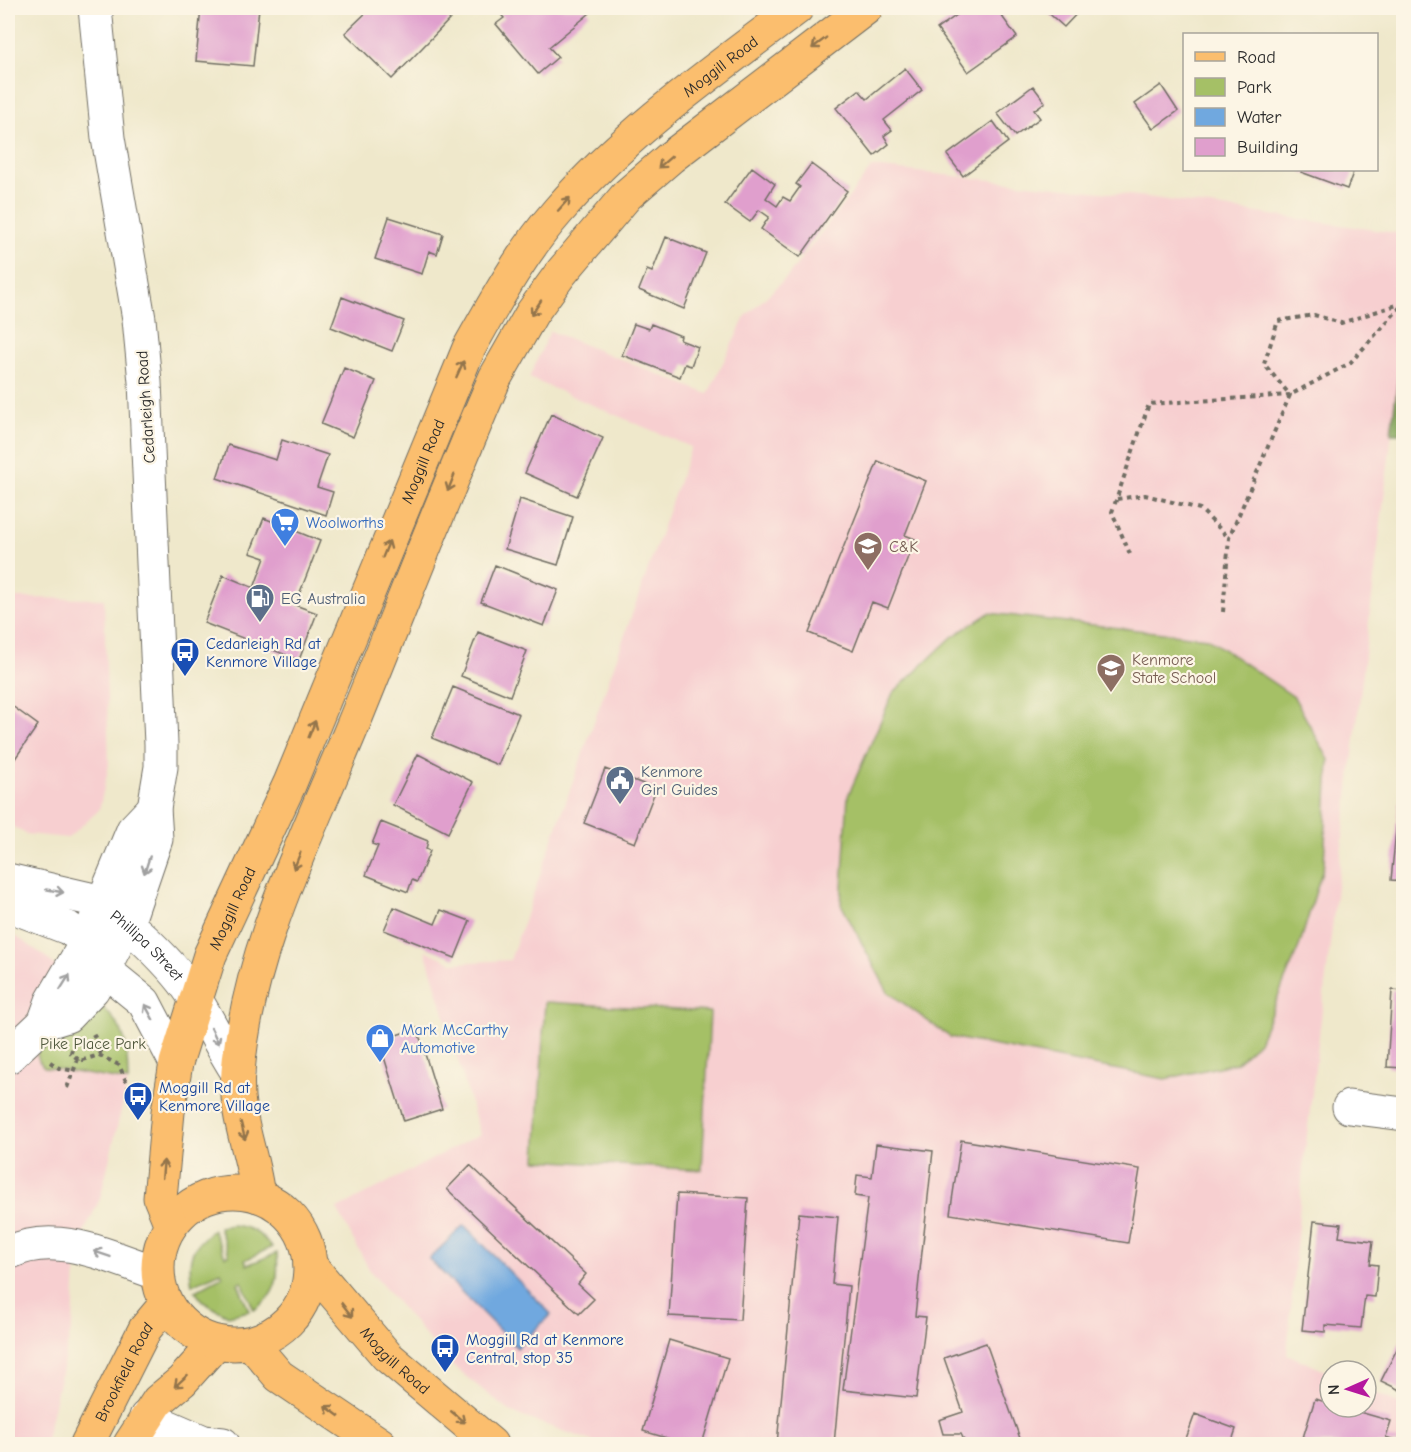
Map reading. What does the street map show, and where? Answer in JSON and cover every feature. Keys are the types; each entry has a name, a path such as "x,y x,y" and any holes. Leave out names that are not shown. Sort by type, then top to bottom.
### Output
{"main road":[{"name":"Moggill Road","path":"171,1225 160,1198 168,1112 176,1064 195,998 219,930 290,783 446,401 470,348 501,290 557,212 596,171 653,120 797,8"},
{"path":"258,1196 254,1163 241,1127 238,1073 248,1002 271,926 474,426 512,347 561,273 627,195 680,150 866,8"},
{"path":"234,1192 258,1196 277,1205 293,1220 304,1239 309,1265 308,1285 302,1302 290,1321 272,1335 251,1343 233,1345 216,1343 196,1335 179,1322 162,1288 160,1247 171,1225 188,1207 210,1195 234,1192"},
{"name":"Moggill Road","path":"309,1265 387,1356 491,1444"},
{"name":"Brookfield Road","path":"87,1444 145,1329 162,1288"},
{"path":"138,1431 158,1401 182,1381 216,1343"},
{"path":"251,1343 279,1376 380,1444"}],"street":[{"name":"Cedarleigh Road","path":"46,1038 93,989 127,924 156,838 154,808 161,767 145,381 139,319 108,138 95,8"},
{"path":"8,1057 46,1038 52,1001 87,941 133,830 154,808"},
{"name":"Phillipa Street","path":"8,880 69,893 101,904 127,924 195,998 238,1073"},
{"path":"8,905 68,928 87,941 105,968 144,1002 176,1064"},
{"path":"1349,1107 1404,1114"},
{"path":"8,1253 25,1246 56,1243 87,1249 162,1288"},
{"path":"138,1431 223,1444"}],"path":[{"path":"1130,555 1113,512 1149,404 1290,395 1350,363 1403,303"},
{"path":"1290,395 1264,364 1278,321 1314,315 1341,323 1403,303"},
{"path":"1223,612 1229,538 1290,395"},
{"path":"1117,499 1145,495 1200,509 1229,538"},
{"path":"85,1033 93,1033 102,1049 99,1055"},
{"path":"46,1038 50,1063 59,1068 74,1071"},
{"path":"73,1042 71,1053 78,1059"},
{"path":"78,1059 99,1055 119,1065 136,1105"},
{"path":"67,1088 78,1059"}],"shaded area":[{"name":"Kenmore State School","path":"872,167 1147,197 1403,234 1403,341 1303,1168 1287,1354 1318,1368 1318,1419 1378,1419 1378,1394 1403,1405 1403,1444 600,1444 512,1413 450,1364 370,1271 337,1209 480,1134 425,950 454,963 510,960 691,447 529,378 550,331 708,394 745,317 788,276"},
{"path":"12,598 104,599 109,765 99,810 68,838 26,834 8,824 8,603"},
{"path":"8,931 42,954 95,1001 39,1061 44,1067 128,1081 100,1199 83,1234 77,1253 73,1321 45,1444 8,1444"}],"green space":[{"path":"1403,341 1403,433 1391,433"},
{"path":"989,613 1207,638 1294,697 1329,760 1324,864 1300,944 1259,1042 1236,1063 1165,1079 950,1037 888,992 841,904 848,796 893,693 952,637"},
{"name":"Pike Place Park","path":"95,1001 114,1019 123,1036 126,1045 128,1081 44,1067 39,1061 36,1050"},
{"path":"545,1002 710,1012 702,1170 536,1160"},
{"path":"232,1225 255,1231 272,1247 245,1260 247,1265 277,1253 277,1279 268,1298 254,1310 242,1282 238,1283 249,1311 228,1316 203,1302 195,1291 223,1276 221,1272 192,1285 190,1267 195,1247 213,1230 225,1256 229,1255 219,1227"}],"water":[{"path":"464,1225 551,1314 517,1348 429,1259"}],"building":[{"path":"201,8 259,8 253,66 196,61"},
{"path":"371,8 438,8 450,19 392,79 345,33"},
{"path":"495,8 585,8 590,13 549,47 558,57 538,74 496,24 504,18"},
{"path":"967,8 996,8 1017,37 968,72 937,29"},
{"path":"1043,8 1082,8 1064,27"},
{"path":"905,68 922,90 884,120 892,130 884,136 889,144 874,156 836,108 859,90 867,99"},
{"path":"1161,85 1178,111 1153,129 1135,104"},
{"path":"1033,86 1045,102 1034,110 1040,118 1015,136 997,113"},
{"path":"993,121 1008,142 963,176 947,155"},
{"path":"811,164 847,191 800,257 761,229 769,217 759,210 750,222 725,204 752,167 775,184 766,198 777,206 783,197 790,201 800,187 796,184"},
{"path":"1302,171 1354,171 1347,189"},
{"path":"389,217 443,234 437,254 429,251 422,274 375,259"},
{"path":"666,237 706,253 684,309 639,290 647,270 652,272"},
{"path":"342,297 404,321 392,351 331,327"},
{"path":"634,324 649,329 651,324 681,336 680,340 698,347 691,366 685,364 680,377 622,355"},
{"path":"344,368 376,381 353,437 321,424"},
{"path":"551,414 603,438 577,496 525,473"},
{"path":"282,440 328,455 317,487 333,492 326,515 217,478 228,445 276,460"},
{"name":"C&K","path":"878,461 926,481 905,535 915,539 888,608 872,602 853,651 809,633"},
{"path":"520,499 573,517 558,565 505,549"},
{"path":"264,518 320,541 295,605 317,613 299,660 204,623 223,575 254,588 265,558 250,553"},
{"path":"8,526 10,526 12,558 8,558"},
{"path":"495,565 558,590 544,626 481,602"},
{"path":"478,632 527,651 510,696 461,676"},
{"path":"453,687 519,714 498,765 432,738"},
{"path":"8,703 38,725 8,769"},
{"path":"418,754 473,782 448,833 393,805"},
{"name":"Kenmore Girl Guides","path":"605,769 656,789 635,843 584,823"},
{"path":"1399,801 1404,801 1404,881 1391,880"},
{"path":"381,822 428,841 426,849 430,851 417,882 412,880 408,892 366,875 378,846 372,844"},
{"path":"394,907 435,924 441,910 470,921 455,958 384,930"},
{"path":"1392,990 1404,991 1404,1068 1387,1067"},
{"path":"417,1028 442,1109 404,1121 379,1041"},
{"path":"961,1140 1140,1169 1128,1243 950,1214"},
{"path":"876,1144 933,1151 915,1316 926,1317 916,1398 843,1390 868,1198 855,1196 857,1175 872,1177"},
{"path":"470,1165 586,1274 578,1284 594,1299 579,1314 447,1189"},
{"path":"677,1194 748,1198 740,1320 669,1316"},
{"path":"799,1213 838,1217 832,1284 849,1286 834,1444 777,1444"},
{"path":"1314,1221 1341,1224 1339,1237 1373,1241 1370,1264 1378,1265 1375,1297 1365,1296 1361,1328 1325,1325 1325,1332 1302,1330"},
{"path":"669,1340 728,1358 702,1444 687,1444 643,1431"},
{"path":"1401,1341 1404,1343 1404,1392 1381,1381"},
{"path":"986,1343 1022,1444 966,1444 961,1434 943,1434 939,1420 963,1412 944,1358"},
{"path":"1315,1399 1318,1400 1318,1419 1378,1417 1391,1421 1386,1437 1404,1444 1301,1444"},
{"path":"1195,1414 1236,1429 1231,1444 1184,1444"}],"place":[{"name":"Woolworths","path":"285,548"},
{"name":"C&K","path":"868,572"},
{"name":"EG Australia","path":"260,624"},
{"name":"Cedarleigh Rd at Kenmore Village","path":"185,678"},
{"name":"Kenmore State School","path":"1111,694"},
{"name":"Kenmore Girl Guides","path":"620,806"},
{"name":"Mark McCarthy Automotive","path":"380,1064"},
{"name":"Moggill Rd at Kenmore Village","path":"138,1122"},
{"name":"Moggill Rd at Kenmore Central, stop 35","path":"445,1374"}]}
